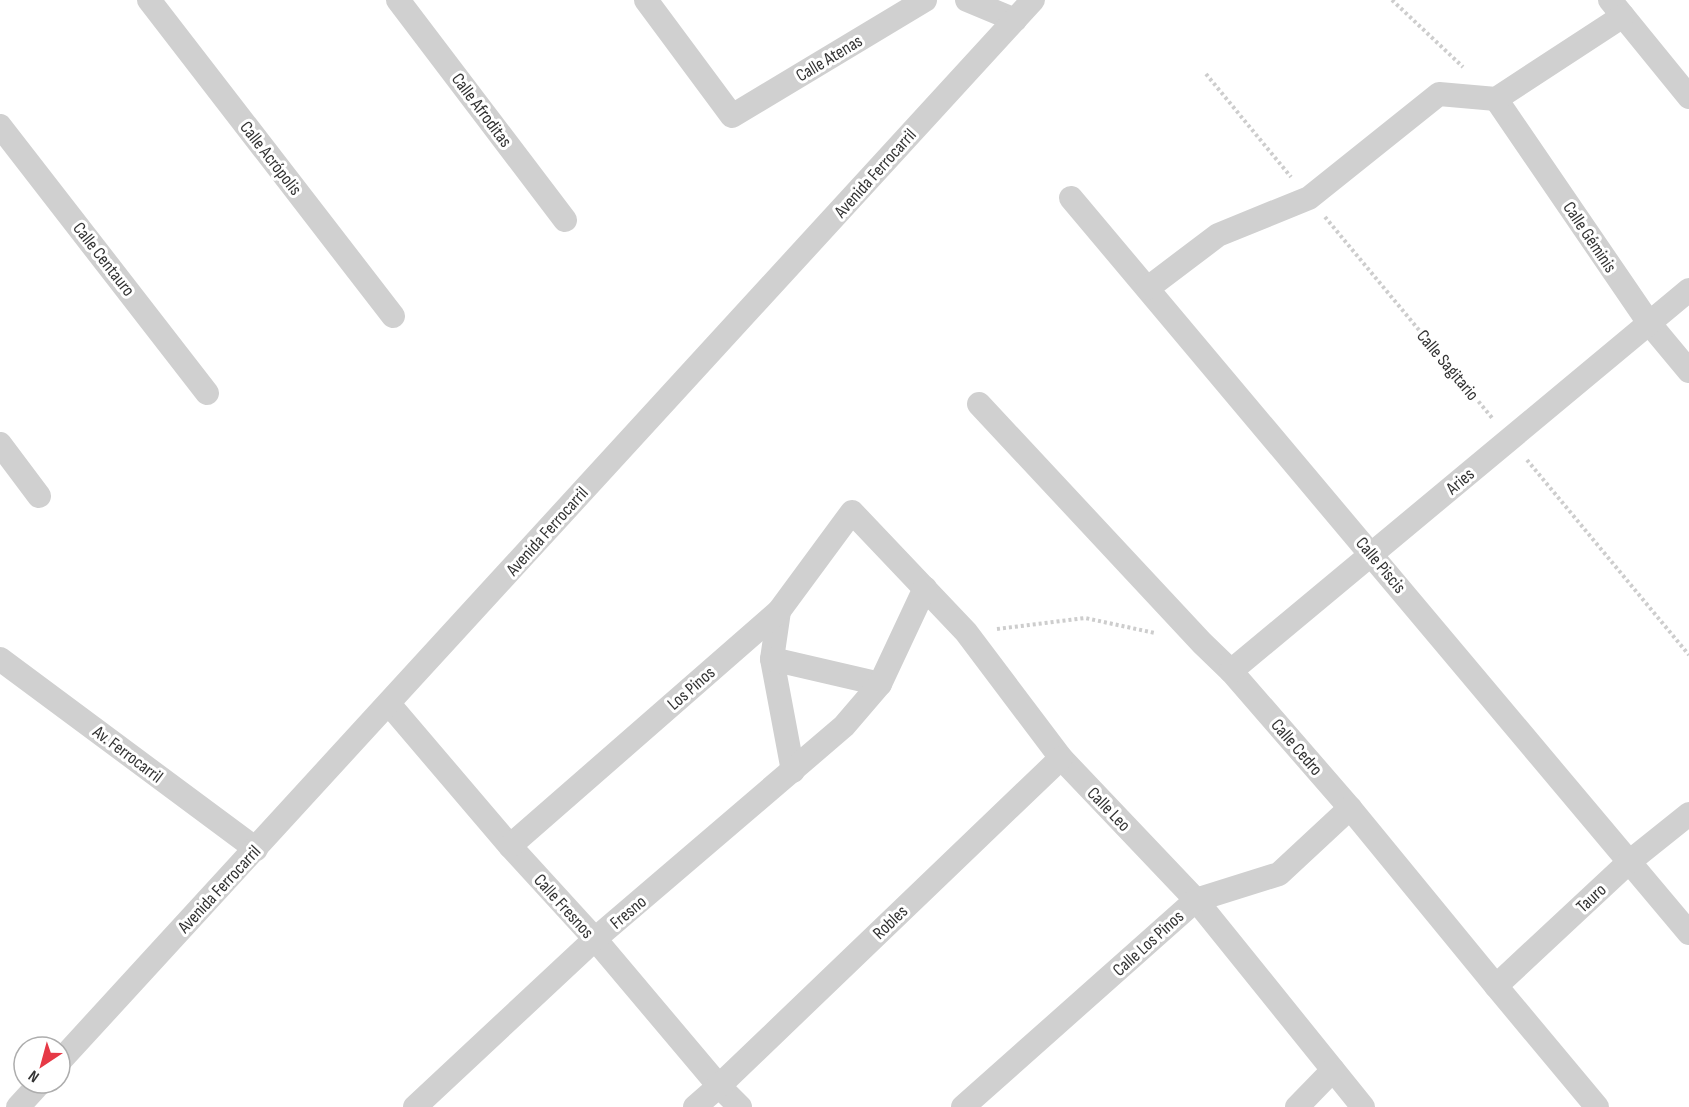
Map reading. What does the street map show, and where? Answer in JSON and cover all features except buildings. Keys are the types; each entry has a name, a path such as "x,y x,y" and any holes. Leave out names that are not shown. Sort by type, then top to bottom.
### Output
{"street":[{"name":"Calle Acrópolis","path":"149,0 393,316"},
{"name":"Calle Afroditas","path":"398,0 565,220"},
{"name":"Calle Atenas","path":"646,0 732,116 925,0"},
{"path":"967,0 1015,20"},
{"name":"Avenida Ferrocarril","path":"72,1048 1033,0"},
{"path":"1148,288 1218,235 1309,198 1439,94 1496,99 1617,8 1689,97"},
{"name":"Calle Géminis","path":"1496,99 1649,323 1689,371"},
{"name":"Calle Centauro","path":"0,126 207,393"},
{"name":"Calle Piscis","path":"1071,198 1689,933"},
{"name":"Aries","path":"1231,671 1689,290"},
{"name":"Calle Cedro","path":"979,404 1202,643 1231,671 1350,808 1597,1107"},
{"path":"0,444 39,496"},
{"name":"Calle Leo","path":"852,512 966,632 1061,759 1196,900 1363,1107"},
{"name":"Los Pinos","path":"510,846 779,611 852,512"},
{"name":"Fresno","path":"415,1107 595,939 844,726 880,684 925,588"},
{"path":"779,611 772,659 793,771"},
{"name":"Av. Ferrocarril","path":"0,659 256,849"},
{"path":"772,659 880,684"},
{"name":"Calle Fresnos","path":"389,704 510,846 595,939 719,1086 740,1107"},
{"name":"Robles","path":"695,1107 1061,759"},
{"name":"Calle Los Pinos","path":"963,1107 1196,900 1279,874 1350,808"},
{"name":"Tauro","path":"1496,986 1629,862 1689,814"},
{"path":"1297,1107 1333,1070"},
{"path":"18,1107 29,1095"}],"path":[{"path":"1392,0 1496,99"},
{"name":"Calle Sagitario","path":"1206,75 1689,655"},
{"path":"966,632 1085,618 1155,633"}]}
